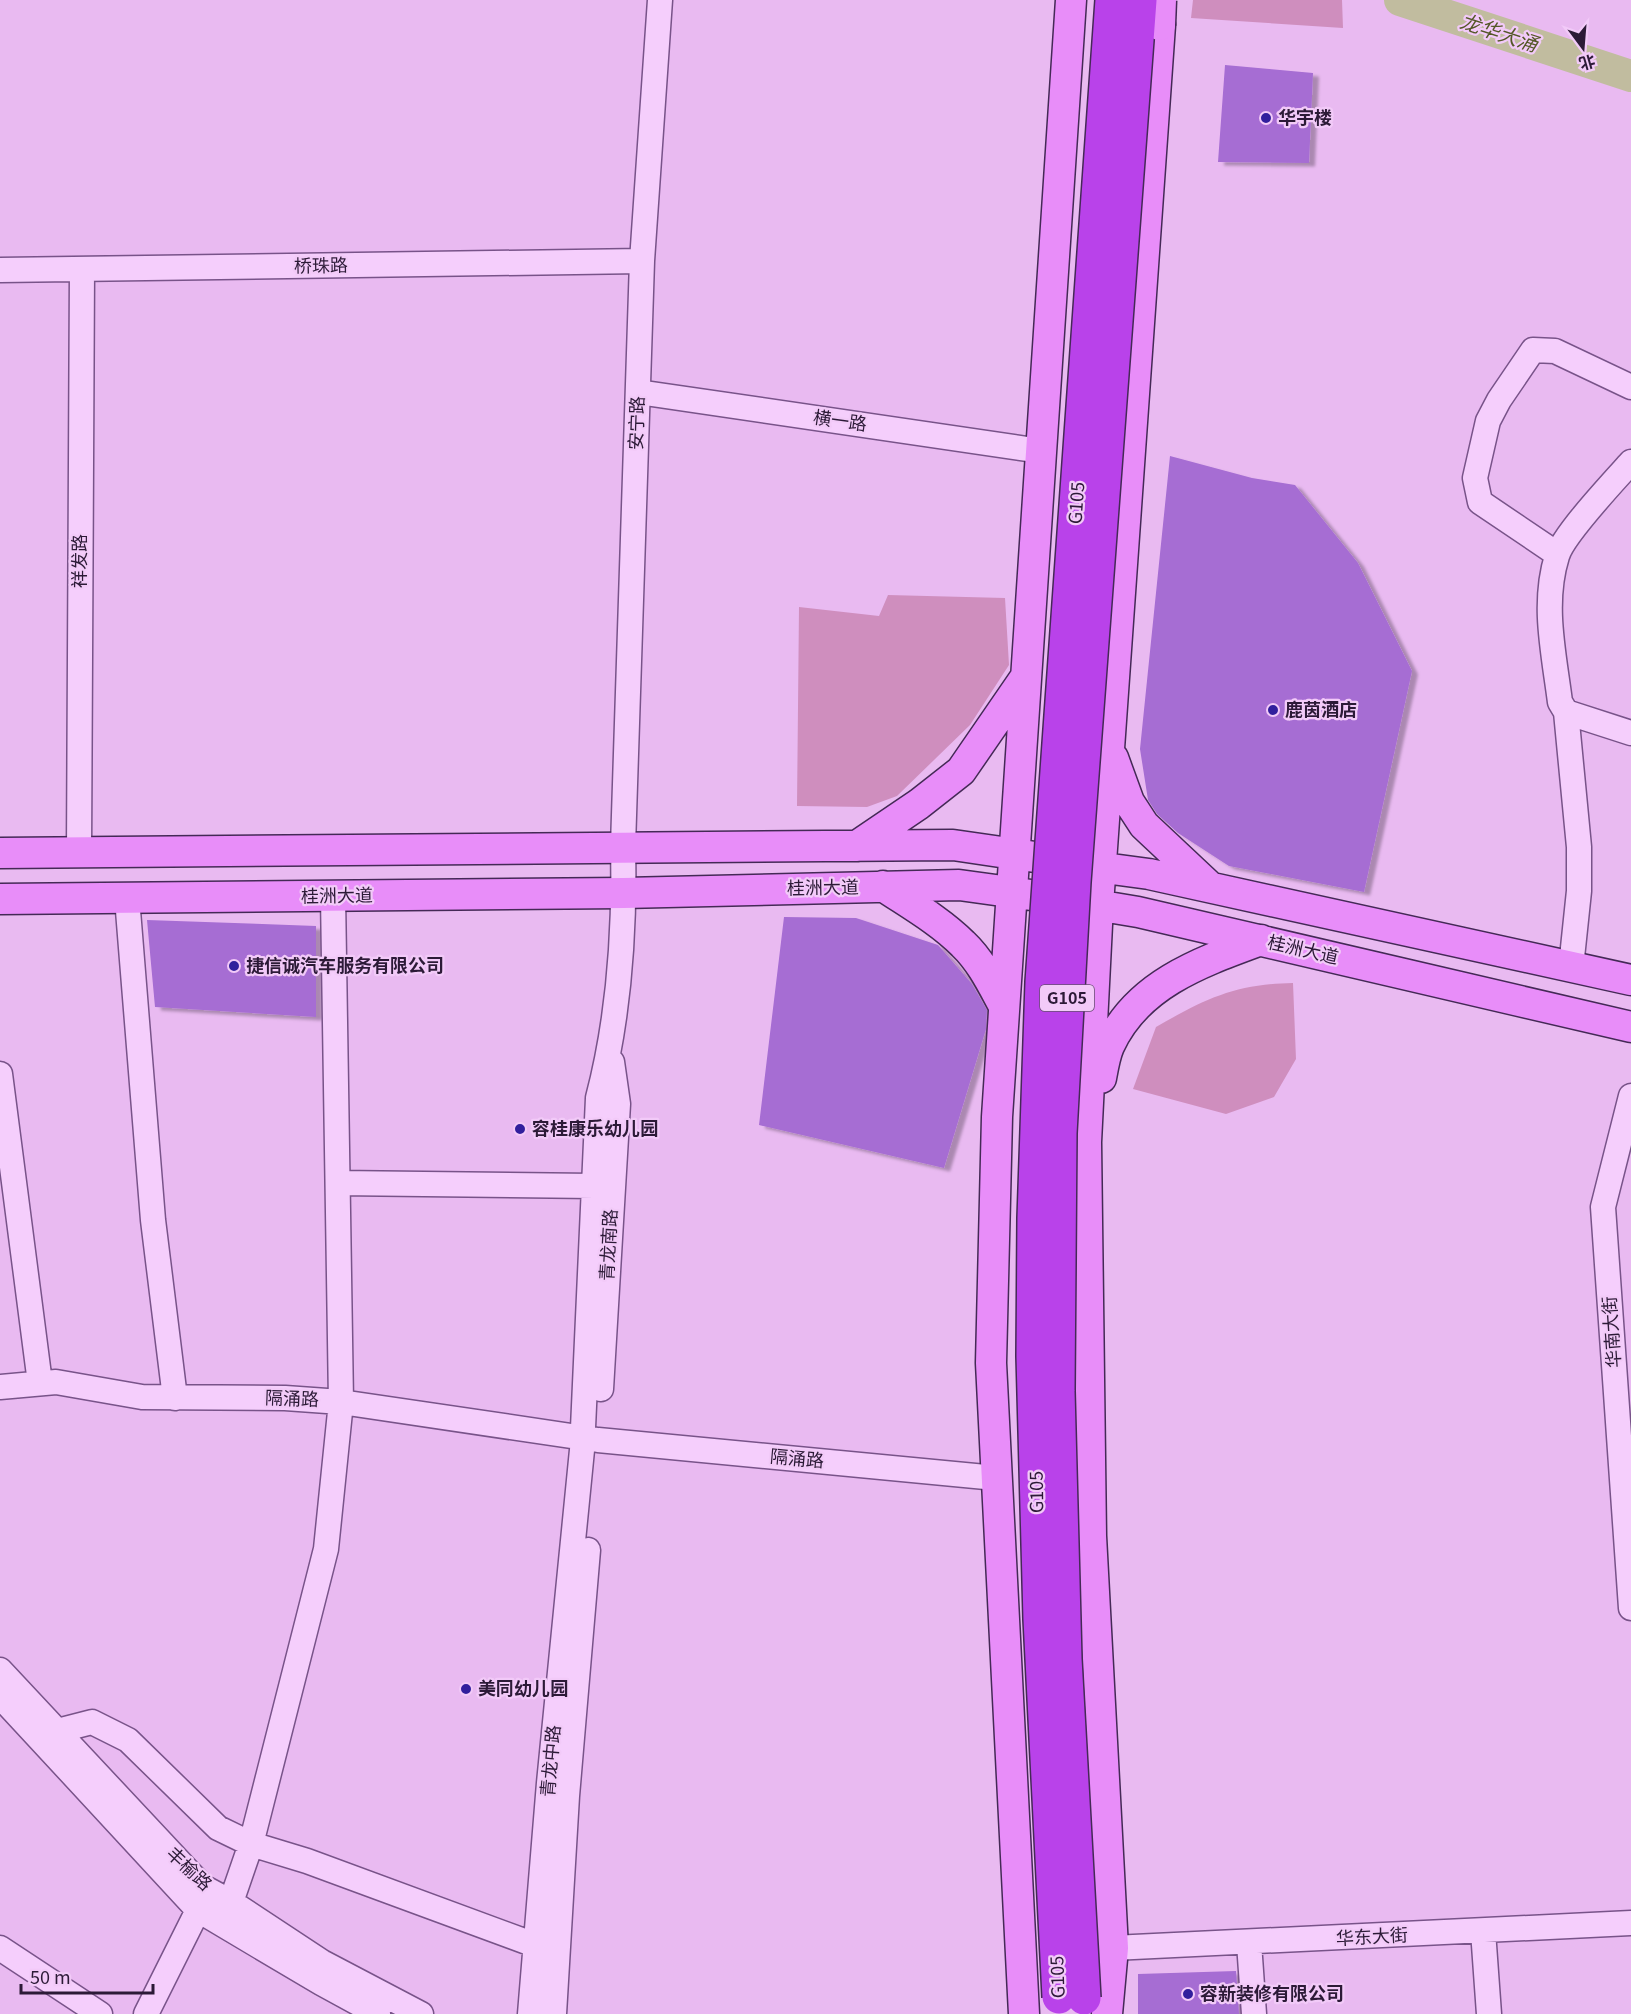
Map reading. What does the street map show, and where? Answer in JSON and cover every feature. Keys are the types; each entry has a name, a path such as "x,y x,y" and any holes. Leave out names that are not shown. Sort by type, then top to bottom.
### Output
{"highway":[{"name":"G105","path":"1077,2006 1040,1619 1033,1356 1034,1218 1042,982 1113,0"},
{"name":"G105","path":"1077,2006 1058,1391 1060,1133 1075,870 1140,0"}],"main road":[{"path":"1024,2014 991,1363 1000,1072 1070,9"},
{"path":"1077,2006 1113,1948 1091,1536 1086,1142 1100,868 1161,12"},
{"path":"857,846 920,804 962,771 1027,676"},
{"path":"1023,743 1039,762 1064,770 1077,766 1096,755 1109,742"},
{"path":"1109,742 1129,802 1144,825 1210,887"},
{"path":"0,853 953,845 1149,874 1631,980"},
{"name":"桂洲大道","path":"0,899 624,892 959,885 1098,905 1261,940 1631,1027"},
{"path":"883,886 933,919 963,944 985,970 1004,1006"},
{"path":"1086,1142 1108,1047 1129,1011 1171,977 1261,940"},
{"path":"1000,1072 1009,1058 1022,1047 1039,1040 1053,1042 1073,1051 1090,1067"}],"street":[{"name":"安宁路","path":"623,846 642,261 660,0"},
{"name":"桥珠路","path":"0,270 642,261"},
{"name":"祥发路","path":"79,852 82,269"},
{"path":"1557,554 1480,502 1474,478 1488,421 1518,371 1533,350 1539,348 1555,351 1631,387"},
{"name":"横一路","path":"638,392 1041,451"},
{"path":"1571,967 1579,891 1579,847 1566,712 1560,702 1548,614 1557,554 1595,502 1631,462"},
{"path":"1566,712 1631,733"},
{"name":"青龙南路","path":"590,1438 594,1186 598,1098 611,1051 624,892 623,846"},
{"path":"146,2014 198,1910 231,1902 250,1844 326,1549 342,1402 333,896"},
{"path":"128,898 153,1220 176,1398"},
{"name":"青龙南路","path":"590,1438 618,1104 611,1051"},
{"path":"0,1074 39,1383"},
{"name":"华南大街","path":"1631,1096 1604,1207 1631,1608"},
{"path":"338,1183 594,1186"},
{"name":"隔涌路","path":"0,1387 56,1382 142,1397 285,1398 342,1402 590,1438 996,1478"},
{"name":"青龙中路","path":"530,2014 590,1438"},
{"name":"青龙中路","path":"554,2014 590,1438"},
{"name":"丰榆路","path":"0,1670 203,1887 231,1902 322,1962 421,2014"},
{"name":"丰榆路","path":"2,1704 198,1910 378,2014"},
{"path":"57,1731 92,1722 128,1740 218,1828 250,1844 307,1861 536,1945"},
{"name":"华东大街","path":"1113,1948 1631,1923"},
{"path":"1483,1931 1489,2014"},
{"path":"1249,1943 1254,2014"},
{"path":"0,1948 100,2014"}],"shaded area":[{"path":"1193,0 1342,0 1343,28 1191,18"},
{"path":"888,595 1005,598 1009,665 970,725 897,796 867,807 797,806 799,607 879,616"},
{"path":"1293,983 1296,1059 1274,1097 1226,1114 1133,1089 1156,1027 1190,1008 1221,995 1254,986"}],"building":[{"name":"华宇楼","path":"1225,65 1313,73 1309,163 1218,162"},
{"name":"鹿茵酒店","path":"1170,456 1252,478 1295,485 1358,563 1412,671 1364,892 1229,866 1178,833 1157,814 1148,800 1140,749"},
{"path":"784,917 856,918 938,945 972,984 987,1010 986,1029 944,1168 759,1125"},
{"name":"捷信诚汽车服务有限公司","path":"147,920 316,926 316,1017 155,1007"},
{"name":"容新装修有限公司","path":"1236,1971 1239,2014 1138,2014 1138,1974"}],"waterway":[{"name":"龙华大涌","path":"1400,0 1631,76"}],"place":[{"name":"华宇楼","path":"1266,118"},
{"name":"鹿茵酒店","path":"1273,710"},
{"name":"捷信诚汽车服务有限公司","path":"234,966"},
{"name":"容桂康乐幼儿园","path":"520,1129"},
{"name":"美同幼儿园","path":"466,1689"},
{"name":"容新装修有限公司","path":"1188,1994"}]}
